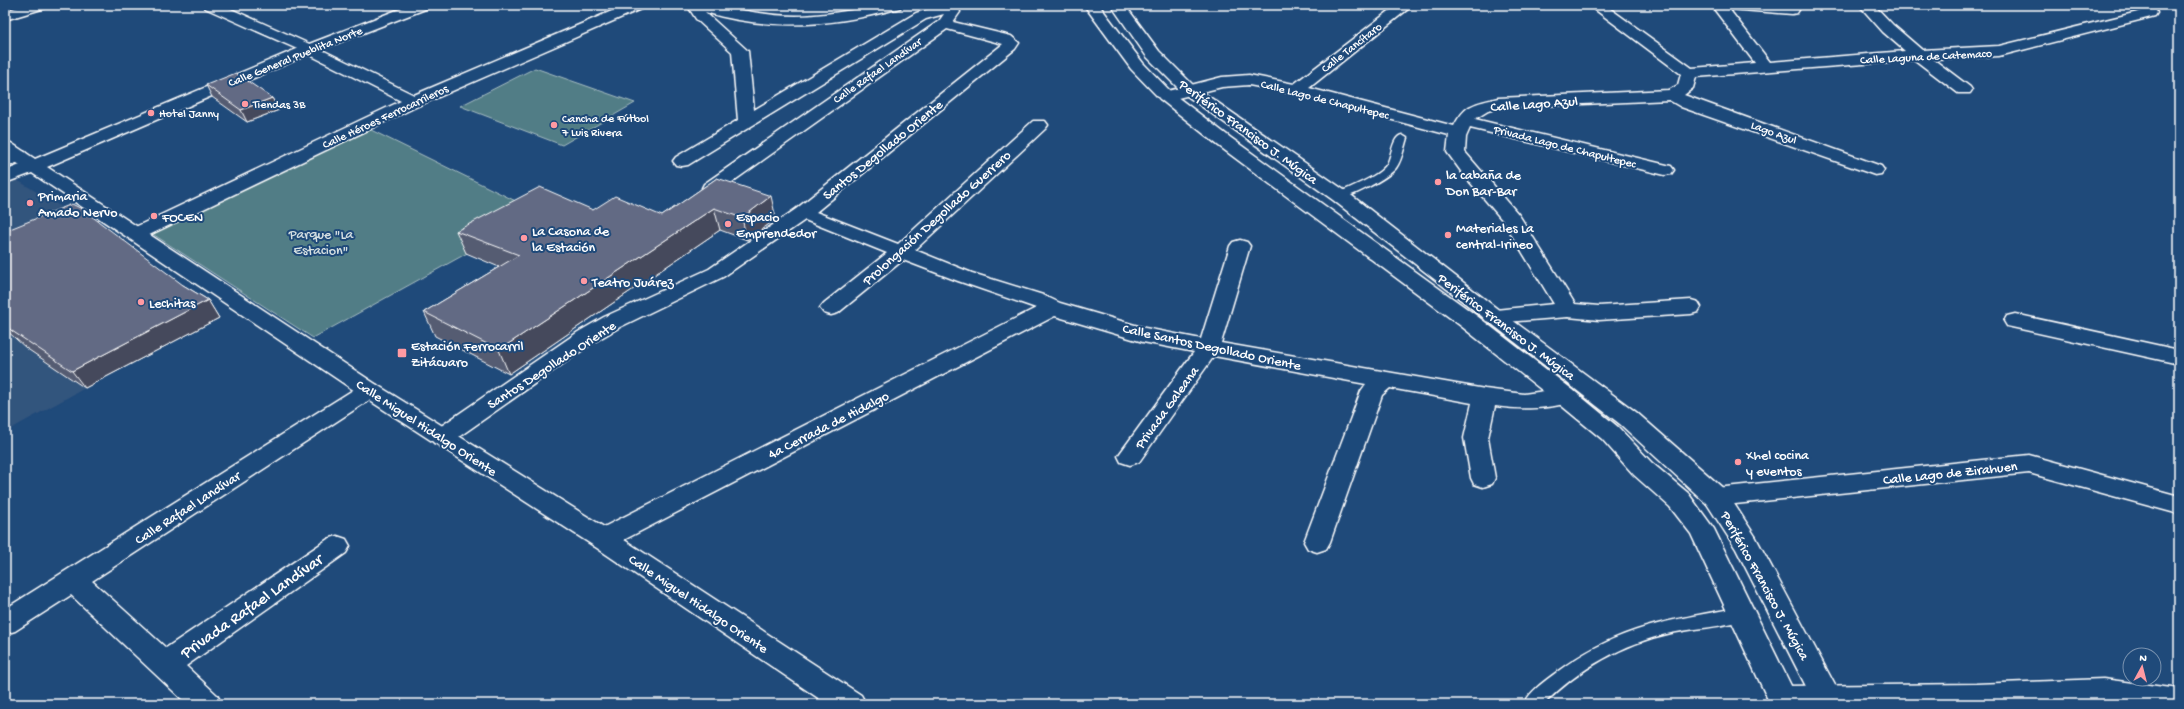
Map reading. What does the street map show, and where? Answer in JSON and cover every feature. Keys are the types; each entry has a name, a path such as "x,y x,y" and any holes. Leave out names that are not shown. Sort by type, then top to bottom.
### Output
{"street":[{"path":"5,16 40,5"},
{"path":"210,5 309,49 414,101"},
{"name":"Calle General Pueblita Norte","path":"5,178 16,158 423,5"},
{"name":"Calle Héroes Ferrocarrileros","path":"136,234 414,101 638,5"},
{"path":"693,5 701,16 740,51 747,122"},
{"path":"698,5 739,18 765,20 846,17 874,12 895,5"},
{"path":"682,161 920,16 959,5"},
{"name":"Calle Rafael Landívar","path":"711,188 944,24 959,5"},
{"name":"Periférico Francisco J. Múgica","path":"1091,5 1137,66 1166,96 1469,321 1566,396 1610,433 1644,469 1679,500 1700,529 1784,702"},
{"name":"Periférico Francisco J. Múgica","path":"1118,5 1153,54 1189,90 1340,196 1493,316 1628,418 1716,497 1746,543 1829,701"},
{"name":"Calle Tancítaro","path":"1297,90 1406,5"},
{"path":"1596,5 1688,73 1684,88 1672,95"},
{"path":"1718,5 1766,67"},
{"path":"1728,5 1792,10"},
{"path":"1866,5 1875,16 1919,55 1964,90"},
{"name":"Calle Laguna de Catemaco","path":"1688,73 1919,55 1998,51 2150,13 2147,5"},
{"name":"Santos Degollado Oriente","path":"442,437 586,337 612,322 716,273 802,213 1010,46 1011,43 1006,39 944,24"},
{"name":"Calle Lago de Chapultepec","path":"1166,96 1222,82 1249,80 1297,90 1381,113 1462,127"},
{"name":"Calle Lago Azul","path":"1462,127 1469,114 1498,103 1672,95"},
{"name":"Lago Azul","path":"1672,95 1687,103 1821,149 1875,170"},
{"name":"Prolongación Degollado Guerrero","path":"831,308 902,251 1039,125"},
{"path":"1462,127 1457,137 1456,152 1469,170 1504,208 1568,310"},
{"name":"Privada Lago de Chapultepec","path":"1462,127 1666,170"},
{"name":"Calle Miguel Hidalgo Oriente","path":"16,158 136,234 369,390 603,539 851,704"},
{"name":"Calle Santos Degollado Oriente","path":"802,213 959,274 1036,300 1053,308 1143,335 1485,397 1524,402 1566,396"},
{"name":"Privada Galeana","path":"1130,456 1209,348 1240,246"},
{"path":"1493,316 1568,310 1599,313 1691,307"},
{"name":"4a Cerrada de Hidalgo","path":"603,539 1053,308"},
{"path":"2015,321 2179,357"},
{"path":"1317,542 1372,391 1386,379"},
{"name":"Calle Rafael Landívar","path":"5,623 369,390"},
{"path":"1483,478 1476,438 1485,397"},
{"name":"Calle Lago de Zirahuen","path":"1716,497 2029,464 2179,505"},
{"name":"Privada Rafael Landívar","path":"166,664 337,546"},
{"name":"Privada Rafael Landívar","path":"73,580 166,664 207,704"},
{"path":"1784,702 2106,698 2179,702"}],"lane":[{"path":"1340,196 1381,176 1392,166 1402,138"},
{"path":"1533,704 1547,689 1598,654 1648,632 1741,614"}],"shaded area":[{"name":"Primaria Amado Nervo","path":"17,180 83,220 5,253 5,185"},
{"path":"5,328 85,388 5,432"}],"green space":[{"name":"Cancha de Fútbol 7 Luis Rivera","path":"535,68 635,103 562,145 460,106"},
{"name":"Parque \"La Estacion\"","path":"371,130 540,213 313,338 148,231"}],"building":[{"path":"236,73 272,98 241,110 206,85"},
{"path":"717,178 771,196 742,218 714,208 499,350 424,312 519,255 456,231 540,187 593,210 615,196 662,216"},
{"path":"72,204 82,209 183,285 208,300 72,371 12,331 5,324 5,231"}],"place":[{"name":"Tiendas 3B","path":"245,104"},
{"name":"Hotel Janny","path":"151,113"},
{"name":"Cancha de Fútbol 7 Luis Rivera","path":"554,125"},
{"name":"la cabaña de Don Bar-Bar","path":"1438,182"},
{"name":"Primaria Amado Nervo","path":"30,203"},
{"name":"FOCEN","path":"154,216"},
{"name":"Espacio Emprendedor","path":"728,224"},
{"name":"Materiales La central-Irineo","path":"1448,235"},
{"name":"La Casona de la Estación","path":"524,238"},
{"name":"Teatro Juárez","path":"584,281"},
{"name":"Lechitas","path":"141,302"},
{"name":"Estación Ferrocarril Zitácuaro","path":"402,353"},
{"name":"Xhel cocina y eventos","path":"1738,462"}]}
